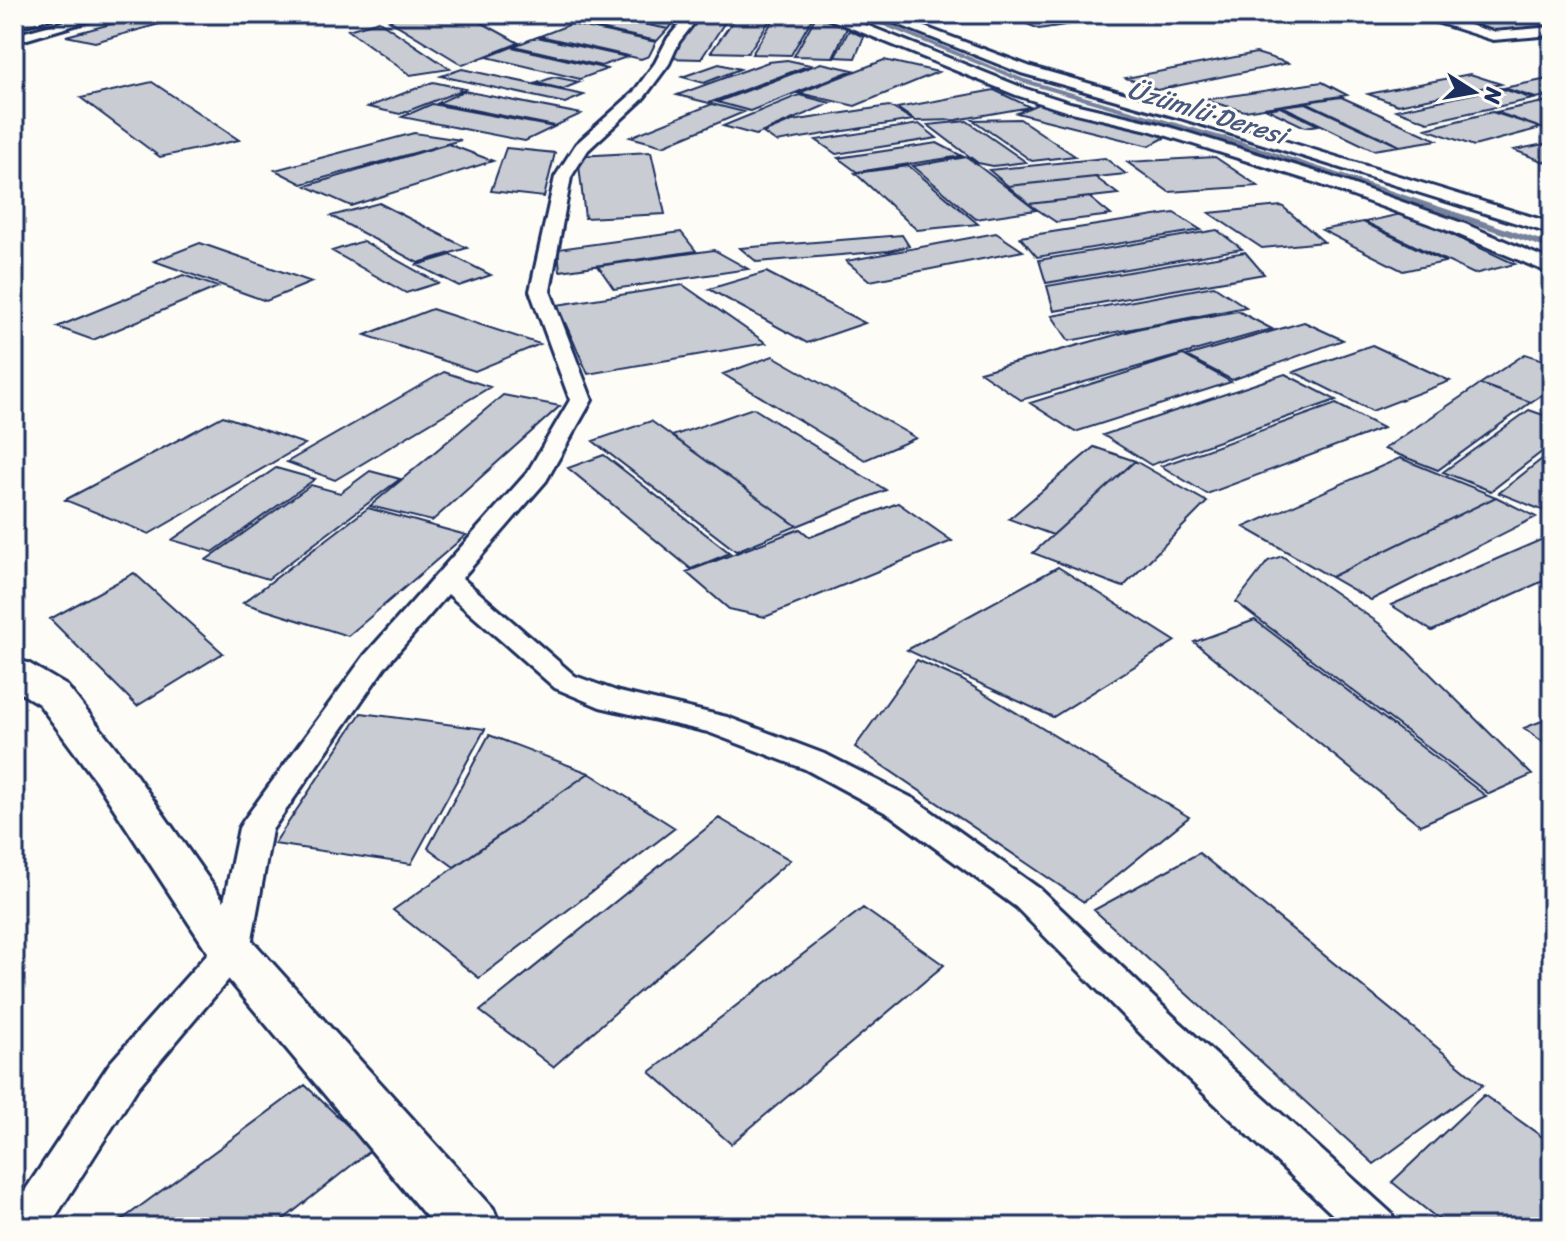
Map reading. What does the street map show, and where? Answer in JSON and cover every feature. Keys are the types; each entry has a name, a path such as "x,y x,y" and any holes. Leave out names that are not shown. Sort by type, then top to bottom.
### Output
{"highway":[{"path":"14,22 45,14"}],"street":[{"path":"14,39 106,14"},
{"path":"25,1227 124,1075 232,950 256,828 375,661 537,476 581,400 540,291 563,177 582,147 638,96 695,14"},
{"path":"823,14 1053,103 1166,130 1408,207 1552,268"},
{"path":"878,14 1026,70 1241,132 1552,229"},
{"path":"1417,14 1493,36 1552,31"},
{"path":"448,580 565,682 611,700 716,724 816,762 902,807 1028,898 1159,1027 1376,1227"},
{"path":"14,672 53,695 111,771 232,950 472,1227"}],"building":[{"path":"148,14 195,14 95,42 66,36"},
{"path":"411,14 466,14 519,43 463,65 389,20"},
{"path":"589,14 668,29 657,41 572,23"},
{"path":"593,14 674,14 682,16 668,29"},
{"path":"697,14 733,14 726,21 692,18"},
{"path":"738,14 774,14 748,53 711,52"},
{"path":"777,14 814,15 791,55 752,54"},
{"path":"1003,14 1046,14 1071,24 1039,29"},
{"path":"1050,14 1092,14 1102,18 1072,23"},
{"path":"1431,14 1526,14 1457,23"},
{"path":"1540,14 1552,16 1552,25 1488,33 1462,24"},
{"path":"816,16 847,28 833,57 794,56"},
{"path":"379,21 450,69 410,75 348,30"},
{"path":"692,21 725,22 701,59 665,58"},
{"path":"571,24 656,42 649,56 641,59 540,36"},
{"path":"849,30 864,37 855,58 835,57"},
{"path":"537,37 627,57 601,66 514,46"},
{"path":"512,47 607,69 580,79 487,57"},
{"path":"1256,53 1288,63 1157,90 1126,78"},
{"path":"787,60 810,65 709,103 677,95 768,62"},
{"path":"884,60 938,72 855,106 799,93"},
{"path":"821,63 853,70 750,111 717,102"},
{"path":"719,64 740,69 704,83 682,77"},
{"path":"462,69 584,95 565,103 441,76"},
{"path":"1470,74 1501,84 1398,105 1368,94"},
{"path":"554,77 580,82 563,89 537,83"},
{"path":"1552,78 1552,95 1536,98 1504,88"},
{"path":"152,82 239,140 160,157 81,98"},
{"path":"433,82 465,89 400,114 368,107"},
{"path":"1322,82 1347,95 1245,111 1204,100"},
{"path":"1500,88 1533,99 1428,122 1396,110"},
{"path":"994,90 1030,107 956,120 916,121 897,108"},
{"path":"464,91 581,114 555,126 438,103"},
{"path":"799,95 831,103 756,135 723,126"},
{"path":"1341,97 1437,140 1400,146 1306,102"},
{"path":"1552,100 1550,131 1496,112"},
{"path":"1306,103 1399,146 1373,150 1282,106"},
{"path":"432,104 554,127 525,141 402,117"},
{"path":"712,104 744,112 663,146 630,137"},
{"path":"1038,104 1168,136 1149,146 1017,113"},
{"path":"889,106 913,120 776,142 763,133 792,121"},
{"path":"1280,107 1318,125 1305,127 1267,109"},
{"path":"1492,112 1541,128 1474,146 1426,129"},
{"path":"1020,119 1075,156 1032,161 973,120"},
{"path":"967,121 1026,162 993,166 978,163 928,125"},
{"path":"919,124 937,138 836,154 816,140"},
{"path":"414,133 461,140 302,184 275,170"},
{"path":"937,143 962,156 857,172 838,158"},
{"path":"448,144 493,161 351,206 306,186"},
{"path":"1552,145 1552,165 1514,150"},
{"path":"506,148 555,153 544,197 491,191"},
{"path":"651,152 665,214 585,218 578,156"},
{"path":"967,157 1036,210 976,219 913,166"},
{"path":"1215,157 1258,186 1169,192 1127,162"},
{"path":"1105,158 1126,174 1008,186 989,170"},
{"path":"909,166 978,224 917,230 855,173"},
{"path":"1095,177 1118,194 1029,204 1008,186"},
{"path":"1089,197 1111,215 1056,222 1029,204"},
{"path":"379,203 467,248 418,263 331,216"},
{"path":"1282,206 1324,242 1262,248 1209,213"},
{"path":"1174,213 1201,230 1037,257 1020,237"},
{"path":"1405,213 1515,264 1474,274 1365,222"},
{"path":"1363,222 1445,262 1403,271 1322,230"},
{"path":"1217,230 1242,249 1046,283 1039,260"},
{"path":"681,232 696,251 560,271 558,249"},
{"path":"996,233 1023,251 870,281 846,261"},
{"path":"902,235 909,246 889,251 757,262 740,248"},
{"path":"363,241 438,283 406,293 332,251"},
{"path":"200,243 312,282 266,301 154,261"},
{"path":"714,250 748,269 614,289 598,266"},
{"path":"1245,252 1264,274 1054,311 1047,286"},
{"path":"451,255 491,275 459,286 417,265"},
{"path":"766,272 865,323 807,343 709,289"},
{"path":"183,275 218,287 93,340 57,327"},
{"path":"683,285 766,343 588,374 557,305"},
{"path":"1214,286 1246,307 1069,341 1052,316"},
{"path":"432,309 540,344 475,371 365,335"},
{"path":"1238,311 1272,329 1021,400 980,372 1141,328"},
{"path":"1304,322 1343,340 1232,380 1186,356"},
{"path":"1372,345 1450,381 1372,411 1294,372"},
{"path":"1525,354 1552,363 1552,388 1531,402 1480,384"},
{"path":"1183,355 1231,382 1075,432 1030,403"},
{"path":"773,356 916,438 865,460 723,374"},
{"path":"444,372 490,387 335,480 287,462"},
{"path":"1285,374 1336,400 1151,465 1103,435"},
{"path":"1480,384 1531,402 1438,470 1384,449"},
{"path":"503,395 560,406 432,521 370,506"},
{"path":"1336,404 1383,428 1207,494 1161,466"},
{"path":"753,408 886,490 797,526 672,436"},
{"path":"1529,410 1552,418 1552,444 1491,491 1443,472"},
{"path":"223,416 305,444 149,534 65,500"},
{"path":"651,421 797,526 736,551 593,441"},
{"path":"1094,447 1135,461 1053,535 1009,519"},
{"path":"1552,451 1552,514 1499,493"},
{"path":"604,455 730,553 691,569 568,468"},
{"path":"1400,458 1496,497 1331,577 1244,527"},
{"path":"1135,461 1207,502 1123,587 1033,553"},
{"path":"276,468 315,479 213,552 172,540"},
{"path":"370,471 400,479 268,579 206,560 311,485 340,493"},
{"path":"1496,497 1536,517 1371,600 1331,577"},
{"path":"898,503 952,541 765,617 729,609 686,572 800,529 810,537"},
{"path":"368,508 466,535 348,636 243,603"},
{"path":"1552,535 1552,577 1432,631 1391,605"},
{"path":"1282,556 1380,624 1532,775 1489,794 1236,602 1268,561"},
{"path":"1058,567 1175,641 1053,717 907,650"},
{"path":"134,573 223,653 137,706 50,619"},
{"path":"1255,620 1486,796 1420,825 1194,642"},
{"path":"917,660 962,680 1189,817 1084,902 855,747"},
{"path":"361,713 485,729 411,864 274,844"},
{"path":"1552,717 1552,749 1524,728"},
{"path":"489,735 589,773 454,867 428,848"},
{"path":"589,773 675,828 479,978 393,910"},
{"path":"719,818 790,860 553,1067 480,1011"},
{"path":"1199,853 1483,1085 1374,1164 1094,910"},
{"path":"863,908 944,965 731,1144 650,1072"},
{"path":"305,1085 372,1149 274,1227 112,1227"},
{"path":"1484,1095 1552,1144 1552,1227 1448,1227 1392,1182"}],"waterway":[{"name":"Üzümlü Deresi","path":"850,14 884,24 1024,81 1231,141"},
{"name":"Üzümlü Deresi","path":"1225,139 1552,247"}]}
